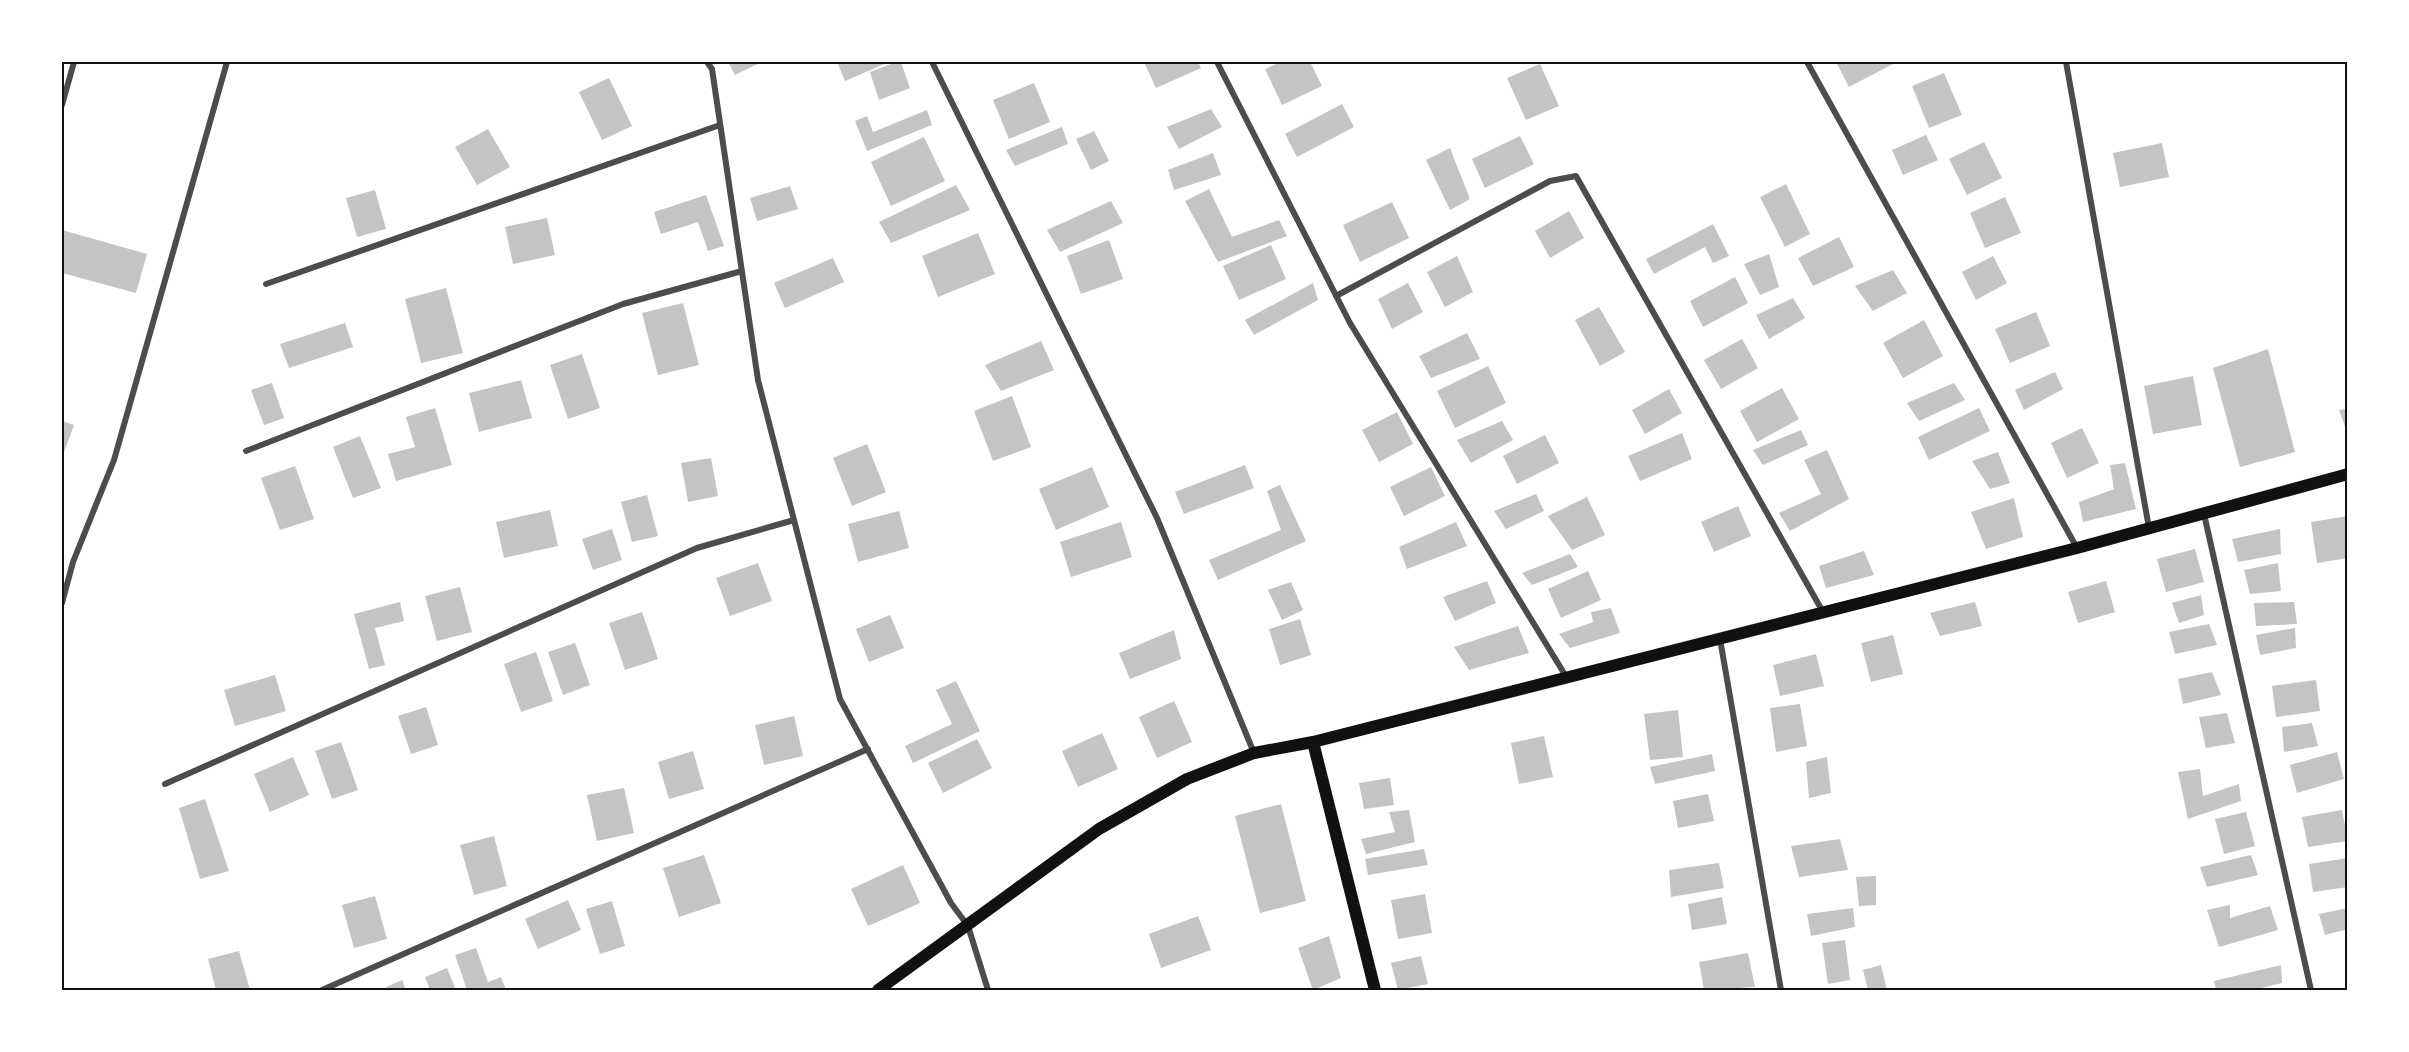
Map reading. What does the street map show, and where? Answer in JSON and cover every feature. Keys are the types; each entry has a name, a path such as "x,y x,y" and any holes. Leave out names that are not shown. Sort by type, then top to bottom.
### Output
{"main road":[{"path":"878,990 1099,829 1187,779 1254,753 1313,742 1568,678 2077,548 2348,474"},
{"path":"1313,742 1375,990"}],"street":[{"path":"62,105 74,62"},
{"path":"62,603 73,562 114,460 227,62"},
{"path":"707,62 712,69 758,380 840,699 951,903 968,926 988,990"},
{"path":"932,62 1157,518 1254,753"},
{"path":"1217,62 1356,333 1568,678"},
{"path":"1807,62 2077,548"},
{"path":"2066,62 2149,528"},
{"path":"266,284 720,125"},
{"path":"1336,296 1550,181 1576,176 1824,612"},
{"path":"246,451 623,304 742,270"},
{"path":"2204,513 2311,990"},
{"path":"165,784 697,548 794,520"},
{"path":"1719,639 1781,990"},
{"path":"321,990 868,749"}],"building":[{"path":"728,62 762,62 735,75"},
{"path":"837,62 889,62 845,81"},
{"path":"901,62 910,88 879,100 870,72"},
{"path":"1144,62 1198,62 1201,68 1156,88"},
{"path":"1280,62 1310,62 1322,86 1282,105 1265,69"},
{"path":"1836,62 1897,62 1849,87"},
{"path":"1540,64 1559,106 1526,120 1507,78"},
{"path":"1944,73 1962,115 1929,128 1912,86"},
{"path":"609,78 632,126 602,140 579,92"},
{"path":"1034,83 1050,122 1009,139 993,100"},
{"path":"1342,104 1354,127 1297,157 1285,134"},
{"path":"1211,109 1222,127 1179,149 1167,127"},
{"path":"927,110 932,125 867,151 855,121 867,116 873,132"},
{"path":"1062,127 1068,144 1015,166 1006,150"},
{"path":"488,129 510,167 477,185 455,147"},
{"path":"1094,131 1109,161 1091,170 1076,139"},
{"path":"1926,135 1938,160 1903,175 1892,150"},
{"path":"1520,136 1534,164 1485,188 1472,159"},
{"path":"924,137 945,181 891,206 871,162"},
{"path":"1984,142 2002,178 1967,195 1949,159"},
{"path":"2162,143 2169,177 2120,187 2113,153"},
{"path":"1450,148 1470,199 1450,210 1426,160"},
{"path":"1213,153 1221,175 1174,190 1168,170"},
{"path":"1786,184 1810,234 1785,247 1760,197"},
{"path":"956,185 970,210 891,243 879,222"},
{"path":"790,186 798,209 757,221 750,198"},
{"path":"1209,189 1232,237 1279,220 1287,236 1218,262 1185,201"},
{"path":"375,190 386,229 357,237 346,198"},
{"path":"706,195 724,246 708,251 698,222 661,234 654,212"},
{"path":"2005,197 2021,233 1985,248 1970,213"},
{"path":"1111,201 1123,223 1060,252 1047,230"},
{"path":"1392,202 1409,238 1360,262 1343,225"},
{"path":"1569,211 1584,238 1550,258 1535,231"},
{"path":"547,218 555,255 513,264 505,227"},
{"path":"1713,224 1729,256 1713,263 1705,247 1654,274 1646,259"},
{"path":"62,230 147,254 136,293 62,273"},
{"path":"978,233 995,274 938,297 922,256"},
{"path":"1839,237 1854,267 1813,286 1798,258"},
{"path":"1109,240 1123,279 1081,294 1067,256"},
{"path":"1271,245 1286,279 1239,300 1223,266"},
{"path":"1769,254 1779,287 1760,295 1744,264"},
{"path":"1457,256 1473,292 1445,307 1427,272"},
{"path":"1993,256 2007,283 1976,300 1962,272"},
{"path":"833,258 844,282 785,308 774,283"},
{"path":"1893,270 1907,293 1873,311 1855,286"},
{"path":"1735,277 1748,303 1703,327 1690,301"},
{"path":"1313,283 1318,300 1254,335 1245,320"},
{"path":"1408,283 1423,312 1392,329 1378,299"},
{"path":"446,288 463,353 421,363 405,299"},
{"path":"1793,298 1805,318 1769,339 1756,315"},
{"path":"683,303 699,365 658,375 642,313"},
{"path":"1599,307 1625,352 1600,366 1575,320"},
{"path":"2036,312 2050,346 2010,363 1995,329"},
{"path":"1924,320 1943,356 1903,378 1883,343"},
{"path":"345,323 353,347 289,368 280,344"},
{"path":"1467,333 1480,359 1431,378 1419,356"},
{"path":"1742,339 1758,368 1721,389 1704,360"},
{"path":"1041,341 1054,370 1001,391 985,365"},
{"path":"2268,349 2295,452 2240,467 2213,368"},
{"path":"582,354 600,408 568,419 550,365"},
{"path":"1488,366 1506,403 1455,428 1437,391"},
{"path":"2055,372 2063,389 2024,410 2015,390"},
{"path":"2193,376 2202,425 2153,434 2144,386"},
{"path":"521,380 532,418 479,432 469,393"},
{"path":"272,383 284,418 264,425 251,390"},
{"path":"1954,383 1965,400 1919,421 1907,403"},
{"path":"1782,388 1799,419 1757,442 1740,411"},
{"path":"1669,389 1682,413 1645,434 1632,410"},
{"path":"1012,396 1031,447 993,461 974,411"},
{"path":"435,408 452,465 396,481 388,454 415,447 406,417"},
{"path":"1979,408 1990,431 1929,460 1918,437"},
{"path":"2348,409 2348,432 2347,432 2339,410"},
{"path":"1397,412 1413,444 1379,462 1362,430"},
{"path":"62,421 74,425 62,458"},
{"path":"1502,421 1513,440 1471,463 1457,440"},
{"path":"2082,428 2099,463 2067,478 2051,443"},
{"path":"1801,430 1808,445 1763,465 1753,450"},
{"path":"1682,433 1692,459 1640,481 1628,456"},
{"path":"1545,435 1559,463 1517,484 1503,456"},
{"path":"360,436 381,488 353,498 333,447"},
{"path":"867,444 886,492 852,506 833,458"},
{"path":"1827,450 1849,499 1790,531 1779,513 1821,494 1804,460"},
{"path":"1998,452 2010,483 1990,489 1972,461"},
{"path":"711,458 718,496 688,502 681,463"},
{"path":"2125,463 2136,509 2083,522 2079,502 2114,489 2110,465"},
{"path":"1245,465 1254,488 1184,514 1175,492"},
{"path":"295,466 314,519 280,530 261,478"},
{"path":"1092,467 1109,507 1056,530 1039,489"},
{"path":"1431,467 1445,496 1404,516 1390,487"},
{"path":"1280,485 1306,541 1218,580 1209,560 1281,530 1267,491"},
{"path":"1536,494 1544,511 1506,529 1494,511"},
{"path":"647,495 658,536 632,542 621,502"},
{"path":"1587,497 1605,535 1572,550 1548,516"},
{"path":"2014,498 2023,537 1986,549 1971,512"},
{"path":"1738,506 1751,536 1714,552 1701,522"},
{"path":"550,510 558,546 504,558 496,522"},
{"path":"899,511 909,548 858,562 848,524"},
{"path":"2348,516 2348,558 2317,563 2311,522"},
{"path":"1121,522 1132,557 1071,577 1060,542"},
{"path":"1456,522 1467,546 1407,569 1399,547"},
{"path":"612,529 622,560 593,570 582,539"},
{"path":"2280,529 2281,554 2238,562 2232,539"},
{"path":"2195,549 2204,582 2166,592 2157,559"},
{"path":"1864,551 1874,575 1826,588 1819,566"},
{"path":"1570,554 1578,567 1532,585 1522,573"},
{"path":"758,563 772,601 730,616 716,578"},
{"path":"2278,563 2281,591 2250,594 2244,570"},
{"path":"1588,571 1601,600 1561,618 1548,589"},
{"path":"1487,581 1496,603 1455,621 1443,597"},
{"path":"2106,581 2115,612 2078,623 2068,592"},
{"path":"1291,582 1303,610 1282,620 1268,590"},
{"path":"460,587 472,632 437,641 425,596"},
{"path":"2201,595 2204,615 2179,623 2172,603"},
{"path":"400,602 404,621 375,628 385,665 369,669 354,614"},
{"path":"1975,602 1982,626 1940,636 1930,613"},
{"path":"2294,602 2297,624 2256,626 2254,603"},
{"path":"1611,608 1620,633 1570,648 1559,634 1593,622 1591,612"},
{"path":"642,612 658,659 625,670 609,623"},
{"path":"890,615 904,648 869,662 856,629"},
{"path":"1300,619 1311,655 1280,665 1269,629"},
{"path":"2209,624 2217,645 2175,654 2169,632"},
{"path":"1518,626 1529,653 1469,670 1454,647"},
{"path":"2295,628 2296,648 2260,655 2256,635"},
{"path":"1174,630 1181,659 1130,679 1119,653"},
{"path":"1893,635 1903,674 1871,682 1861,643"},
{"path":"575,643 590,685 563,695 548,652"},
{"path":"536,652 553,701 521,712 504,664"},
{"path":"1816,654 1824,686 1780,696 1773,665"},
{"path":"2212,672 2221,695 2183,704 2178,679"},
{"path":"275,675 286,711 235,726 224,690"},
{"path":"2316,680 2320,711 2276,717 2272,686"},
{"path":"956,681 980,731 913,763 905,746 952,724 936,690"},
{"path":"1174,701 1192,742 1157,758 1139,717"},
{"path":"1800,704 1807,746 1776,752 1770,708"},
{"path":"426,707 438,745 411,754 398,716"},
{"path":"1678,710 1683,757 1650,760 1644,714"},
{"path":"2227,713 2235,743 2206,748 2199,717"},
{"path":"794,716 803,756 764,765 755,725"},
{"path":"2312,723 2318,746 2284,752 2282,727"},
{"path":"1102,733 1118,769 1078,787 1062,751"},
{"path":"1544,736 1553,777 1519,784 1511,743"},
{"path":"977,739 992,768 943,793 928,763"},
{"path":"341,742 358,790 332,799 315,751"},
{"path":"693,751 704,789 669,799 658,762"},
{"path":"2337,752 2344,779 2297,793 2290,765"},
{"path":"1712,754 1715,771 1655,784 1650,767"},
{"path":"293,757 309,795 270,812 254,774"},
{"path":"1827,757 1831,793 1809,798 1806,762"},
{"path":"2200,769 2203,796 2239,784 2241,801 2188,819 2178,772"},
{"path":"1390,778 1394,805 1364,809 1359,783"},
{"path":"624,788 634,833 597,841 587,795"},
{"path":"1708,794 1714,821 1678,828 1673,801"},
{"path":"205,799 229,871 200,879 179,808"},
{"path":"1281,804 1306,901 1260,913 1235,816"},
{"path":"1409,810 1415,842 1366,854 1361,839 1395,832 1389,812"},
{"path":"2342,810 2348,841 2308,847 2302,817"},
{"path":"2246,812 2255,846 2224,854 2215,819"},
{"path":"494,836 507,886 474,895 460,845"},
{"path":"1840,839 1848,870 1799,877 1791,846"},
{"path":"1424,849 1428,865 1368,875 1365,859"},
{"path":"704,855 721,903 679,917 663,868"},
{"path":"2251,855 2258,875 2207,887 2200,867"},
{"path":"2348,858 2348,887 2313,892 2309,864"},
{"path":"1719,863 1724,888 1671,897 1669,870"},
{"path":"903,865 920,903 868,926 851,889"},
{"path":"1876,876 1876,905 1859,906 1856,877"},
{"path":"1425,894 1432,933 1398,939 1391,900"},
{"path":"375,896 387,939 354,948 342,905"},
{"path":"1722,897 1727,924 1692,930 1688,904"},
{"path":"568,900 581,930 538,949 525,919"},
{"path":"612,901 625,946 600,954 586,909"},
{"path":"2230,905 2230,918 2270,906 2278,930 2219,947 2207,910"},
{"path":"1853,908 1855,927 1811,936 1807,914"},
{"path":"2348,908 2348,929 2325,935 2319,914"},
{"path":"1198,916 1211,950 1161,968 1149,934"},
{"path":"1329,936 1341,978 1313,990 1298,948"},
{"path":"1845,940 1850,980 1828,984 1822,943"},
{"path":"476,948 488,982 501,977 506,990 467,990 455,955"},
{"path":"239,951 250,990 216,990 208,959"},
{"path":"1748,953 1755,987 1704,990 1699,962"},
{"path":"1421,956 1428,984 1398,990 1391,963"},
{"path":"1881,965 1887,990 1868,990 1863,970"},
{"path":"2281,965 2282,983 2253,990 2216,990 2214,981"},
{"path":"447,968 456,990 430,990 425,977"},
{"path":"402,980 406,990 388,990 386,987"}]}
